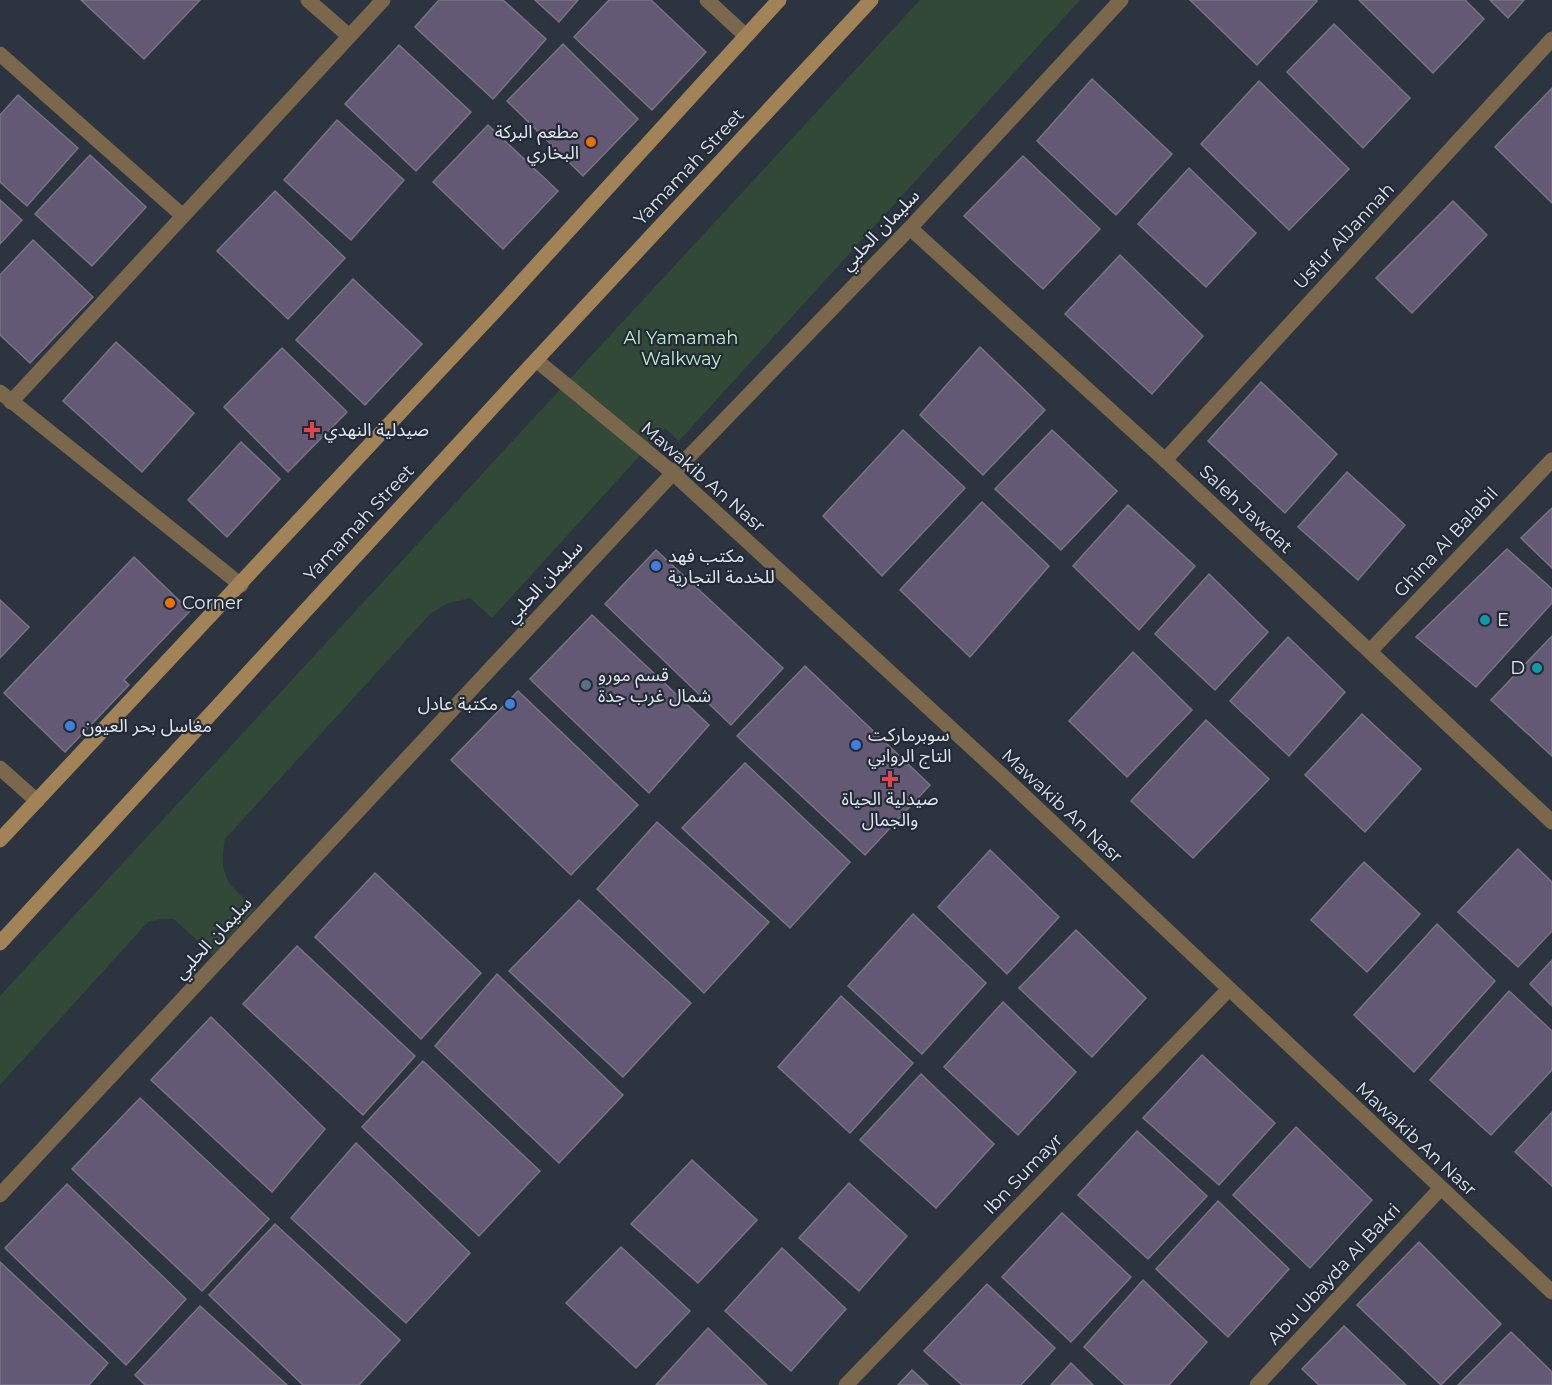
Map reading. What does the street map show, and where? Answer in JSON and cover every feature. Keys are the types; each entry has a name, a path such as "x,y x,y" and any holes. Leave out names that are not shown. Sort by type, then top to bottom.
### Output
{"main road":[{"path":"0,840 241,585 779,0"},
{"name":"Yamamah Street","path":"0,943 536,360 871,0"}],"street":[{"path":"308,0 350,36"},
{"path":"241,585 5,397 183,216 383,0"},
{"path":"707,0 746,36"},
{"name":"سليمان الحلبي","path":"0,1195 673,473 910,228 1121,0"},
{"name":"Usfur AlJannah","path":"1165,460 1552,39"},
{"path":"0,54 183,216"},
{"name":"Saleh Jawdat","path":"910,228 1165,460 1552,822"},
{"name":"Mawakib An Nasr","path":"536,360 673,473 996,770 1552,1292"},
{"name":"Ghina Al Balabil","path":"1370,651 1552,460"},
{"path":"0,768 37,801"},
{"name":"Ibn Sumayr","path":"846,1385 1228,990"},
{"name":"Abu Ubayda Al Bakri","path":"1257,1385 1440,1189"}],"green space":[{"name":"Al Yamamah Walkway","path":"920,0 1080,0 679,441 665,428 492,618 470,598 448,603 430,614 225,839 223,863 227,879 238,893 256,908 213,955 174,919 148,922 0,1085 0,996"}],"building":[{"path":"81,0 200,0 144,59"},
{"path":"439,0 503,0 546,39 493,99 415,27"},
{"path":"535,0 578,0 559,22"},
{"path":"609,0 651,0 706,52 652,110 574,37"},
{"path":"1190,0 1316,0 1317,1 1257,65"},
{"path":"1359,0 1465,0 1484,19 1433,73"},
{"path":"1490,0 1524,0 1508,18"},
{"path":"1334,24 1410,98 1363,148 1287,72"},
{"path":"563,44 638,119 583,176 507,101"},
{"path":"399,45 471,112 416,171 345,104"},
{"path":"1092,79 1172,154 1116,215 1037,141"},
{"path":"1259,81 1349,169 1289,230 1201,144"},
{"path":"1552,88 1552,203 1495,147"},
{"path":"18,95 78,148 27,206 0,182 0,115"},
{"path":"337,120 404,180 351,240 284,180"},
{"path":"488,125 558,191 503,249 433,182"},
{"path":"90,155 146,207 92,266 35,214"},
{"path":"1023,156 1100,229 1043,289 964,216"},
{"path":"1189,168 1256,233 1206,287 1138,224"},
{"path":"275,191 345,258 288,319 217,251"},
{"path":"0,200 22,220 0,244"},
{"path":"1453,201 1487,235 1412,313 1376,278"},
{"path":"33,240 93,297 30,363 0,335 0,275"},
{"path":"1120,255 1203,336 1152,394 1065,314"},
{"path":"353,279 422,344 365,405 296,340"},
{"path":"116,342 194,413 142,472 63,401"},
{"path":"980,347 1045,410 983,475 920,415"},
{"path":"282,348 347,412 288,472 224,407"},
{"path":"1261,382 1337,454 1285,513 1208,441"},
{"path":"903,430 965,488 882,576 823,516"},
{"path":"1052,430 1117,491 1061,550 995,489"},
{"path":"241,442 280,479 227,537 188,500"},
{"path":"1347,472 1405,525 1358,580 1298,527"},
{"path":"982,502 1049,566 970,657 900,590"},
{"path":"1128,505 1195,566 1139,630 1073,566"},
{"path":"1552,508 1552,568 1521,538"},
{"name":"E","path":"1507,549 1552,589 1552,603 1476,687 1416,637"},
{"path":"656,550 783,668 731,725 605,604"},
{"path":"134,557 190,611 124,680 129,685 65,752 4,693"},
{"path":"1209,574 1268,632 1215,690 1155,634"},
{"path":"0,600 29,627 0,658"},
{"path":"592,615 709,725 649,793 530,679"},
{"name":"D","path":"1552,636 1552,756 1491,700"},
{"path":"1288,637 1345,692 1289,756 1230,701"},
{"path":"1133,652 1192,710 1127,777 1069,721"},
{"path":"805,666 930,785 865,855 737,736"},
{"path":"518,691 638,805 571,875 451,760"},
{"path":"1362,714 1421,769 1365,832 1305,775"},
{"path":"1206,720 1269,779 1193,858 1131,801"},
{"path":"745,763 850,862 790,928 682,828"},
{"path":"657,822 769,922 704,993 597,889"},
{"path":"1518,849 1552,882 1552,931 1518,967 1458,912"},
{"path":"990,850 1059,917 1007,974 938,907"},
{"path":"1364,862 1420,914 1367,972 1311,920"},
{"path":"375,873 481,973 421,1039 315,937"},
{"path":"579,900 691,1003 623,1077 509,971"},
{"path":"913,914 986,983 922,1054 848,986"},
{"path":"1437,924 1495,981 1414,1072 1354,1015"},
{"path":"1076,930 1146,998 1092,1057 1019,988"},
{"path":"297,946 415,1056 363,1115 243,1004"},
{"path":"1552,960 1552,1006 1530,984"},
{"path":"497,974 623,1095 559,1163 435,1046"},
{"path":"1509,991 1552,1031 1552,1070 1491,1135 1430,1080"},
{"path":"841,996 913,1063 850,1133 778,1067"},
{"path":"1003,1002 1076,1072 1018,1135 944,1067"},
{"path":"211,1017 325,1129 272,1192 151,1080"},
{"path":"1202,1055 1275,1123 1219,1185 1143,1118"},
{"path":"423,1061 540,1171 479,1236 362,1127"},
{"path":"921,1074 994,1144 936,1208 860,1140"},
{"path":"140,1098 269,1219 202,1291 72,1169"},
{"path":"1552,1112 1552,1186 1515,1152"},
{"path":"1296,1127 1372,1200 1310,1268 1233,1195"},
{"path":"1137,1131 1207,1196 1148,1259 1078,1195"},
{"path":"356,1143 470,1253 406,1323 291,1218"},
{"path":"692,1160 757,1220 698,1283 631,1224"},
{"path":"849,1183 907,1236 859,1291 799,1238"},
{"path":"67,1184 186,1299 126,1365 5,1248"},
{"path":"1218,1201 1289,1269 1228,1337 1156,1269"},
{"path":"1062,1213 1131,1277 1071,1342 1002,1277"},
{"path":"275,1224 400,1340 359,1385 303,1385 209,1295"},
{"path":"1419,1242 1501,1324 1441,1385 1357,1305"},
{"path":"621,1247 690,1311 636,1368 566,1303"},
{"path":"782,1248 846,1309 791,1371 725,1311"},
{"path":"0,1262 108,1363 89,1385 0,1385"},
{"path":"1143,1280 1207,1342 1169,1385 1125,1385 1084,1347"},
{"path":"987,1284 1055,1348 1021,1385 962,1385 924,1351"},
{"path":"200,1306 287,1385 145,1385 135,1375"},
{"path":"1344,1326 1406,1385 1319,1385 1302,1369"},
{"path":"708,1328 767,1385 656,1385"},
{"path":"1511,1332 1552,1372 1552,1385 1458,1385"},
{"path":"1071,1363 1093,1385 1051,1385"},
{"path":"912,1370 928,1385 898,1385"}],"place":[{"name":"مطعم البركة البخاري","path":"591,142"},
{"name":"صيدلية النهدي","path":"312,430"},
{"name":"مكتب فهد للخدمة التجارية","path":"656,566"},
{"name":"Corner","path":"170,603"},
{"name":"E","path":"1485,620"},
{"name":"D","path":"1537,668"},
{"name":"قسم مورو شمال غرب جدة","path":"586,685"},
{"name":"مكتبة عادل","path":"510,704"},
{"name":"مغاسل بحر العيون","path":"70,726"},
{"name":"سوبرماركت التاج الروابي","path":"856,745"},
{"name":"صيدلية الحياة والجمال","path":"890,779"}]}
